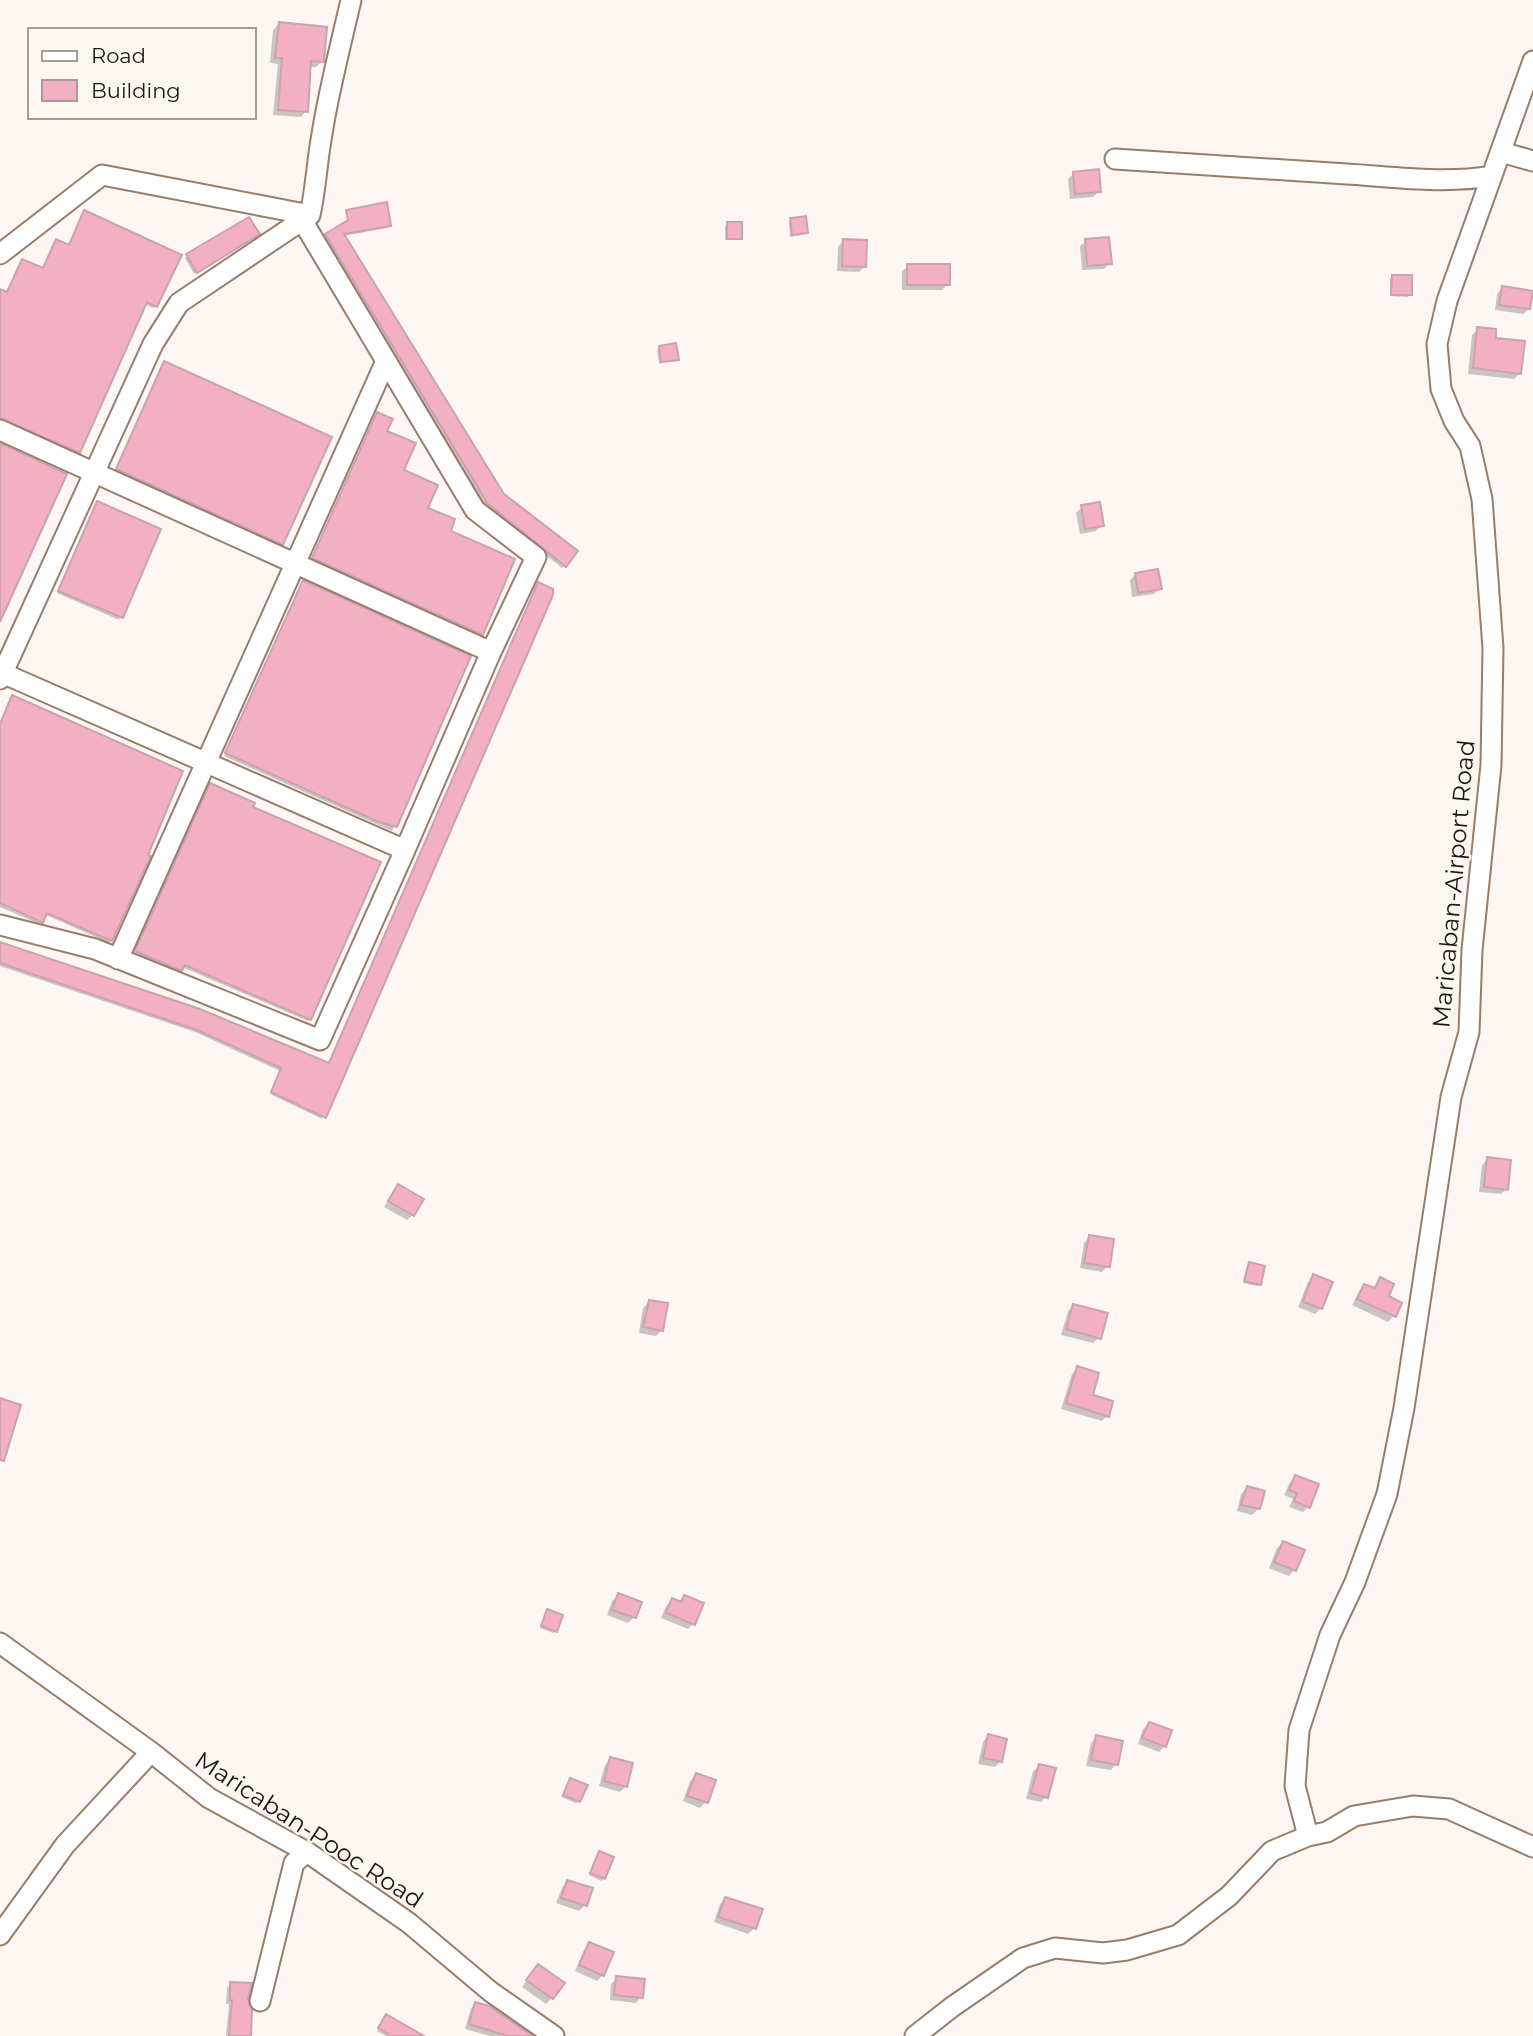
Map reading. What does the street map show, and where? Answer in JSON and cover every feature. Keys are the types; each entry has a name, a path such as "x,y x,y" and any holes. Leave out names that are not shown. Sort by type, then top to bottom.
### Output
{"street":[{"path":"351,0 321,136 316,191 306,217 179,303 153,345 1,675 405,850"},
{"name":"Maricaban-Airport Road","path":"1308,1836 1295,1786 1299,1730 1330,1634 1355,1582 1387,1494 1406,1395 1451,1097 1469,1032 1472,950 1491,765 1493,648 1482,499 1470,446 1454,421 1441,389 1437,344 1447,301 1533,61"},
{"path":"1501,152 1533,161"},
{"path":"1115,159 1356,174 1400,180 1476,179 1492,176"},
{"path":"0,254 102,175 306,217 386,361 475,510 536,557 491,652 320,1040 95,949 0,925"},
{"path":"118,959 386,361"},
{"path":"0,430 491,652"},
{"name":"Maricaban-Pooc Road","path":"0,1643 151,1752 209,1798 307,1852 409,1923 491,1992 554,2036"},
{"path":"0,1935 65,1845 151,1752"},
{"path":"915,2036 1023,1958 1055,1948 1103,1953 1127,1951 1178,1935 1229,1896 1272,1851 1308,1836 1327,1832 1354,1816 1413,1806 1449,1809 1533,1847"},
{"path":"260,2001 294,1863 307,1852"}],"building":[{"path":"279,22 327,27 324,62 311,61 308,112 278,110 282,58 275,58"},
{"path":"1099,169 1101,192 1075,194 1073,172"},
{"path":"387,202 391,226 344,234 504,494 578,551 566,567 488,504 325,234 348,220 346,210"},
{"path":"84,210 182,255 157,307 147,302 80,453 0,418 0,289 7,292 22,259 43,268 56,239 69,245"},
{"path":"806,216 808,233 792,235 790,218"},
{"path":"249,217 260,234 197,273 186,254"},
{"path":"727,222 742,222 742,239 727,239"},
{"path":"1109,237 1112,264 1087,266 1085,239"},
{"path":"843,239 867,240 866,267 842,266"},
{"path":"907,264 950,264 950,285 907,285"},
{"path":"1392,275 1412,275 1412,295 1391,295"},
{"path":"1502,286 1533,291 1530,309 1499,305"},
{"path":"1477,327 1496,329 1496,338 1525,341 1521,374 1473,368"},
{"path":"676,343 679,360 661,362 659,346"},
{"path":"164,361 332,437 283,545 116,469"},
{"path":"377,412 393,419 387,431 416,443 404,470 438,485 428,508 455,519 451,531 515,559 483,635 312,558"},
{"path":"0,443 67,474 0,622"},
{"path":"97,501 161,529 123,618 58,591"},
{"path":"1100,502 1104,526 1085,529 1081,505"},
{"path":"1158,569 1162,589 1138,593 1135,573"},
{"path":"303,580 471,656 397,827 379,822 225,753"},
{"path":"538,582 553,589 553,595 326,1118 271,1092 281,1068 197,1030 0,963 0,942 200,1009 329,1063"},
{"path":"12,695 183,771 148,855 151,856 112,941 47,913 43,923 0,903 0,724"},
{"path":"210,783 255,803 253,807 381,862 311,1020 185,965 182,971 135,951"},
{"path":"1487,1157 1511,1160 1508,1190 1484,1187"},
{"path":"398,1184 424,1199 414,1216 388,1201"},
{"path":"1089,1235 1114,1239 1110,1267 1084,1263"},
{"path":"1249,1262 1265,1266 1261,1285 1244,1281"},
{"path":"1313,1274 1333,1282 1322,1309 1303,1302"},
{"path":"1380,1277 1394,1284 1389,1296 1402,1303 1396,1317 1357,1299 1364,1284 1375,1288"},
{"path":"649,1300 668,1303 663,1331 643,1327"},
{"path":"1073,1304 1108,1313 1101,1339 1066,1329"},
{"path":"1077,1366 1099,1373 1093,1395 1113,1401 1109,1417 1066,1403"},
{"path":"0,1398 21,1405 4,1461 0,1460"},
{"path":"1295,1475 1319,1484 1310,1508 1294,1501 1297,1493 1289,1490"},
{"path":"1247,1486 1265,1491 1260,1509 1241,1505"},
{"path":"1283,1541 1305,1550 1296,1571 1274,1562"},
{"path":"618,1593 642,1602 636,1618 612,1610"},
{"path":"684,1595 704,1603 695,1625 666,1613 672,1598 681,1602"},
{"path":"547,1609 563,1615 557,1632 541,1626"},
{"path":"1149,1722 1172,1730 1166,1747 1142,1738"},
{"path":"988,1734 1007,1739 1002,1762 983,1758"},
{"path":"1096,1735 1123,1741 1118,1765 1091,1760"},
{"path":"610,1757 633,1763 627,1787 604,1781"},
{"path":"1039,1764 1056,1768 1048,1798 1031,1793"},
{"path":"696,1773 716,1780 708,1803 687,1796"},
{"path":"570,1778 588,1785 580,1802 563,1795"},
{"path":"599,1851 614,1857 605,1879 590,1873"},
{"path":"567,1880 593,1888 587,1906 561,1898"},
{"path":"725,1897 763,1909 756,1929 718,1917"},
{"path":"589,1942 614,1952 604,1976 579,1965"},
{"path":"538,1964 565,1983 553,1999 526,1980"},
{"path":"616,1976 645,1979 643,1998 614,1995"},
{"path":"230,1982 252,1983 248,1999 252,2010 251,2036 229,2036 232,2000"},
{"path":"475,2002 489,2006 533,2036 508,2036 469,2024"},
{"path":"386,2014 424,2036 391,2036 378,2028"}]}
